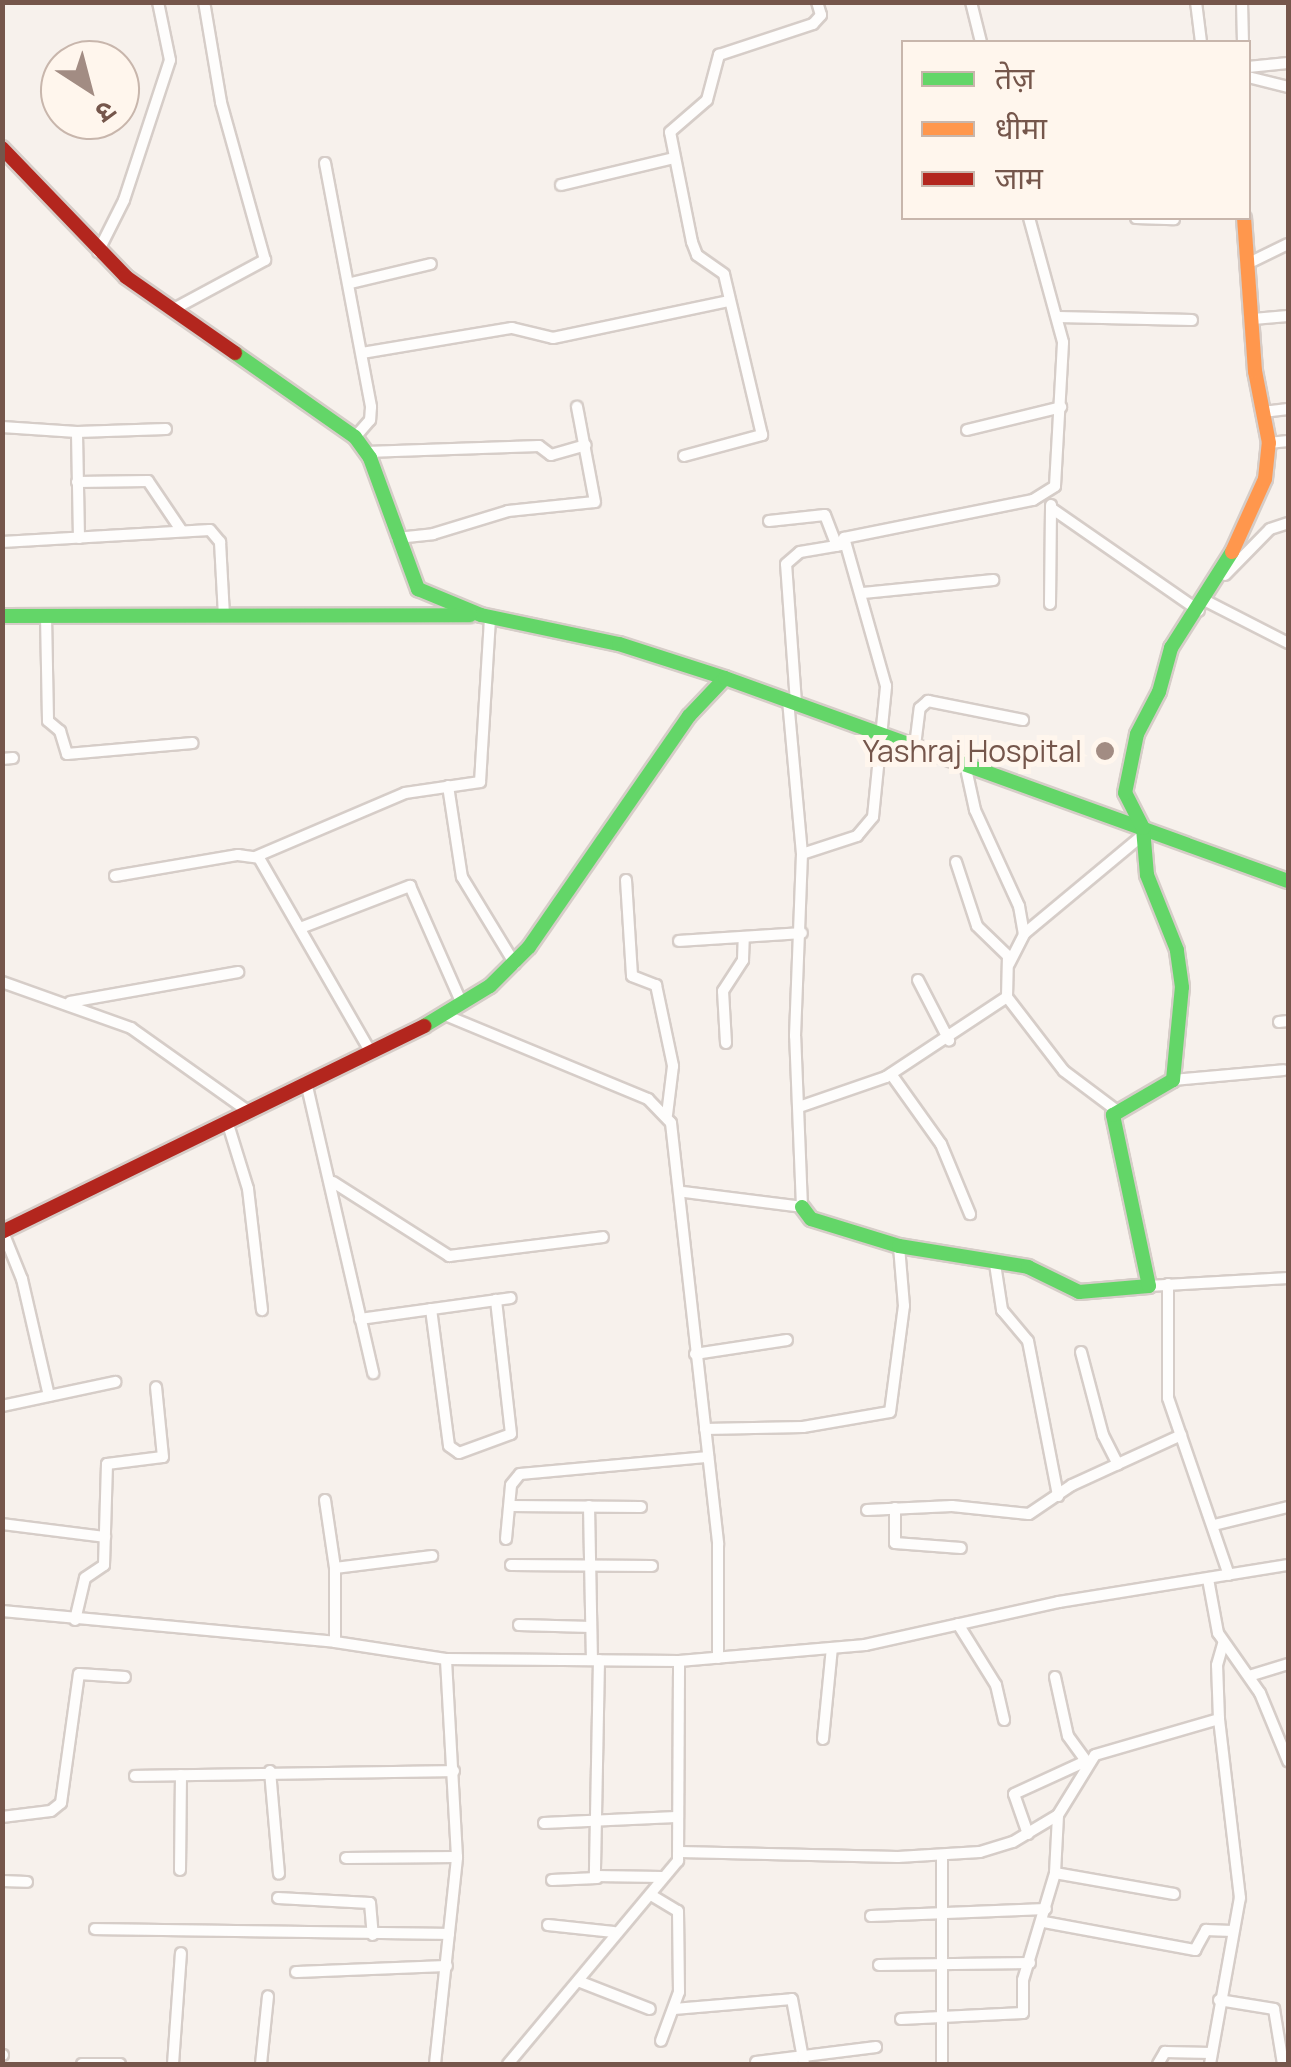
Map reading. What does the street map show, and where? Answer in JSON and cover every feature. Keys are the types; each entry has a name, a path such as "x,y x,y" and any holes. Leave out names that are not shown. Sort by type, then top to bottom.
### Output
{"main road":[{"path":"2,148 98,252 172,310 355,437 366,452 397,543 418,588 486,616 620,644 725,678 1288,882"},
{"path":"802,1207 808,1218 898,1246 1028,1267 1088,1294 1149,1286 1116,1110 1161,1093 1173,1080 1181,966 1147,875 1143,832 1126,797 1130,759 1171,648 1218,582 1260,498 1269,443 1244,220"},
{"path":"2,616 486,616"},
{"path":"3,1232 445,1015 515,964 690,716 725,678"}],"street":[{"path":"98,252 124,200 170,60 158,2"},
{"path":"172,310 265,260 221,102 204,2"},
{"path":"684,456 762,434 722,270 694,250 670,132 707,100 718,55 812,24 820,15 818,2"},
{"path":"971,2 980,40"},
{"path":"1196,2 1201,40"},
{"path":"1242,2 1243,40"},
{"path":"1251,66 1288,63"},
{"path":"1251,79 1288,86"},
{"path":"562,186 674,158"},
{"path":"326,163 352,283 372,414 355,437"},
{"path":"1030,220 1058,317 1061,407 1057,475 1049,494 1050,604"},
{"path":"1251,262 1288,244"},
{"path":"352,283 431,264"},
{"path":"362,353 512,328 553,338 728,301"},
{"path":"1253,319 1288,316"},
{"path":"1058,317 1192,320"},
{"path":"397,543 508,512 594,502 577,407"},
{"path":"967,430 1061,407"},
{"path":"1263,412 1288,409"},
{"path":"2,428 77,432 166,430"},
{"path":"77,432 78,538"},
{"path":"1269,443 1288,441"},
{"path":"366,452 539,446 551,455 586,445"},
{"path":"77,482 148,481 180,530"},
{"path":"684,1192 802,1207 798,1107 802,854 786,564 800,552 839,545 848,535 1049,494"},
{"path":"1051,508 1203,606 1288,643"},
{"path":"769,522 824,514 863,593 885,678 883,734 871,824 802,854"},
{"path":"1218,582 1270,529 1288,524"},
{"path":"2,542 180,530 215,532 224,616"},
{"path":"863,593 993,580"},
{"path":"46,616 48,721 60,730 67,754 194,742"},
{"path":"115,876 255,857 404,793 483,778 486,616"},
{"path":"915,746 920,708 928,701 1023,720"},
{"path":"965,764 975,810 1019,906 1024,934"},
{"path":"448,786 462,877 515,964"},
{"path":"1116,1110 1064,1071 1007,998 1010,964 1024,934 1143,832"},
{"path":"255,857 268,868 303,927 370,1051"},
{"path":"956,862 977,926 1010,964"},
{"path":"626,880 632,976 656,986 674,1066 667,1115 684,1192 696,1354 718,1544 718,1658"},
{"path":"303,927 410,886 462,1004"},
{"path":"678,941 802,933"},
{"path":"726,1043 724,991 742,960 744,937"},
{"path":"64,1004 238,972"},
{"path":"918,980 949,1040"},
{"path":"2,982 131,1028 248,1111"},
{"path":"798,1107 891,1074 949,1040 1007,998"},
{"path":"445,1015 648,1099 667,1115"},
{"path":"1173,1080 1284,1070"},
{"path":"891,1074 941,1144 970,1214"},
{"path":"306,1082 333,1182 373,1373"},
{"path":"228,1121 248,1189 262,1310"},
{"path":"333,1182 449,1256 603,1237"},
{"path":"3,1232 22,1279 49,1396"},
{"path":"705,1429 803,1428 890,1412 904,1306 898,1246"},
{"path":"995,1264 1002,1310 1028,1340 1058,1496"},
{"path":"1149,1286 1288,1278"},
{"path":"1168,1284 1167,1391 1229,1575"},
{"path":"360,1319 511,1298"},
{"path":"432,1309 450,1446 459,1453 511,1434 496,1300"},
{"path":"696,1354 786,1340"},
{"path":"1081,1352 1104,1439 1118,1464"},
{"path":"2,1406 115,1382"},
{"path":"75,1620 85,1578 103,1570 107,1464 163,1456 156,1388"},
{"path":"867,1510 1029,1514 1118,1464 1181,1435"},
{"path":"506,1540 510,1506 520,1474 708,1457"},
{"path":"325,1500 335,1568 335,1642"},
{"path":"510,1506 641,1507"},
{"path":"589,1506 600,1819 598,1878"},
{"path":"895,1508 895,1543 962,1548"},
{"path":"1214,1525 1288,1508"},
{"path":"2,1524 105,1537"},
{"path":"335,1568 432,1556"},
{"path":"511,1565 652,1566"},
{"path":"2,1611 335,1642 446,1659 679,1661 832,1648 1229,1575 1288,1568"},
{"path":"1208,1579 1223,1644 1248,1676 1288,1761"},
{"path":"958,1624 996,1685 1004,1720"},
{"path":"519,1625 592,1627"},
{"path":"1158,2064 1165,2052 1211,2059 1240,1898 1219,1719 1217,1665 1223,1644"},
{"path":"823,1739 832,1648"},
{"path":"435,2064 457,1857 446,1659"},
{"path":"508,2064 614,1932 652,1895 680,1852 676,1817 679,1661"},
{"path":"1248,1676 1288,1664"},
{"path":"2,1817 51,1811 61,1803 79,1674 126,1677"},
{"path":"1055,1676 1068,1736 1087,1763"},
{"path":"1028,1834 1014,1794 1087,1763 1100,1752 1158,1741 1219,1719"},
{"path":"901,2020 1022,2015 1030,1964 1054,1873 1058,1815 1087,1763"},
{"path":"136,1776 270,1770 454,1770"},
{"path":"270,1770 279,1874"},
{"path":"180,1870 182,1774"},
{"path":"680,1852 785,1858 942,1856 995,1848 1058,1815"},
{"path":"544,1824 676,1817"},
{"path":"942,1856 942,2064"},
{"path":"346,1858 457,1857"},
{"path":"1054,1873 1174,1894"},
{"path":"552,1880 662,1877"},
{"path":"2,1881 28,1882"},
{"path":"652,1895 678,1910 674,2008 661,2041"},
{"path":"278,1898 370,1902 372,1935"},
{"path":"871,1916 1046,1910"},
{"path":"1044,1922 1195,1950 1206,1930 1232,1931"},
{"path":"548,1925 614,1932"},
{"path":"95,1929 449,1934"},
{"path":"173,2064 181,1953"},
{"path":"879,1965 1030,1964"},
{"path":"296,1972 448,1966"},
{"path":"578,1980 650,2008"},
{"path":"262,2064 268,1996"},
{"path":"674,2008 792,1998 804,2061"},
{"path":"1219,2000 1274,2010 1283,2064"},
{"path":"756,2062 804,2061 876,2047"},
{"path":"82,2064 120,2064"}],"traffic: fast":[{"path":"235,353 355,437 370,458 418,589 481,615 619,644 725,678"},
{"path":"802,1207 811,1219 899,1246 1028,1267 1079,1292 1149,1286 1113,1115 1173,1080 1182,987 1177,950 1147,875 1143,828 1125,793 1137,734 1159,692 1171,648 1232,552"},
{"path":"2,616 470,615"},
{"path":"424,1026 490,986 529,947 689,716 725,678 1288,881"}],"traffic: slow":[{"path":"1232,552 1265,479 1269,443 1255,371 1244,220"}],"traffic: jam":[{"path":"2,148 126,277 235,353"},
{"path":"2,1232 424,1026"}],"place":[{"name":"Yashraj Hospital","path":"1105,751"}]}
